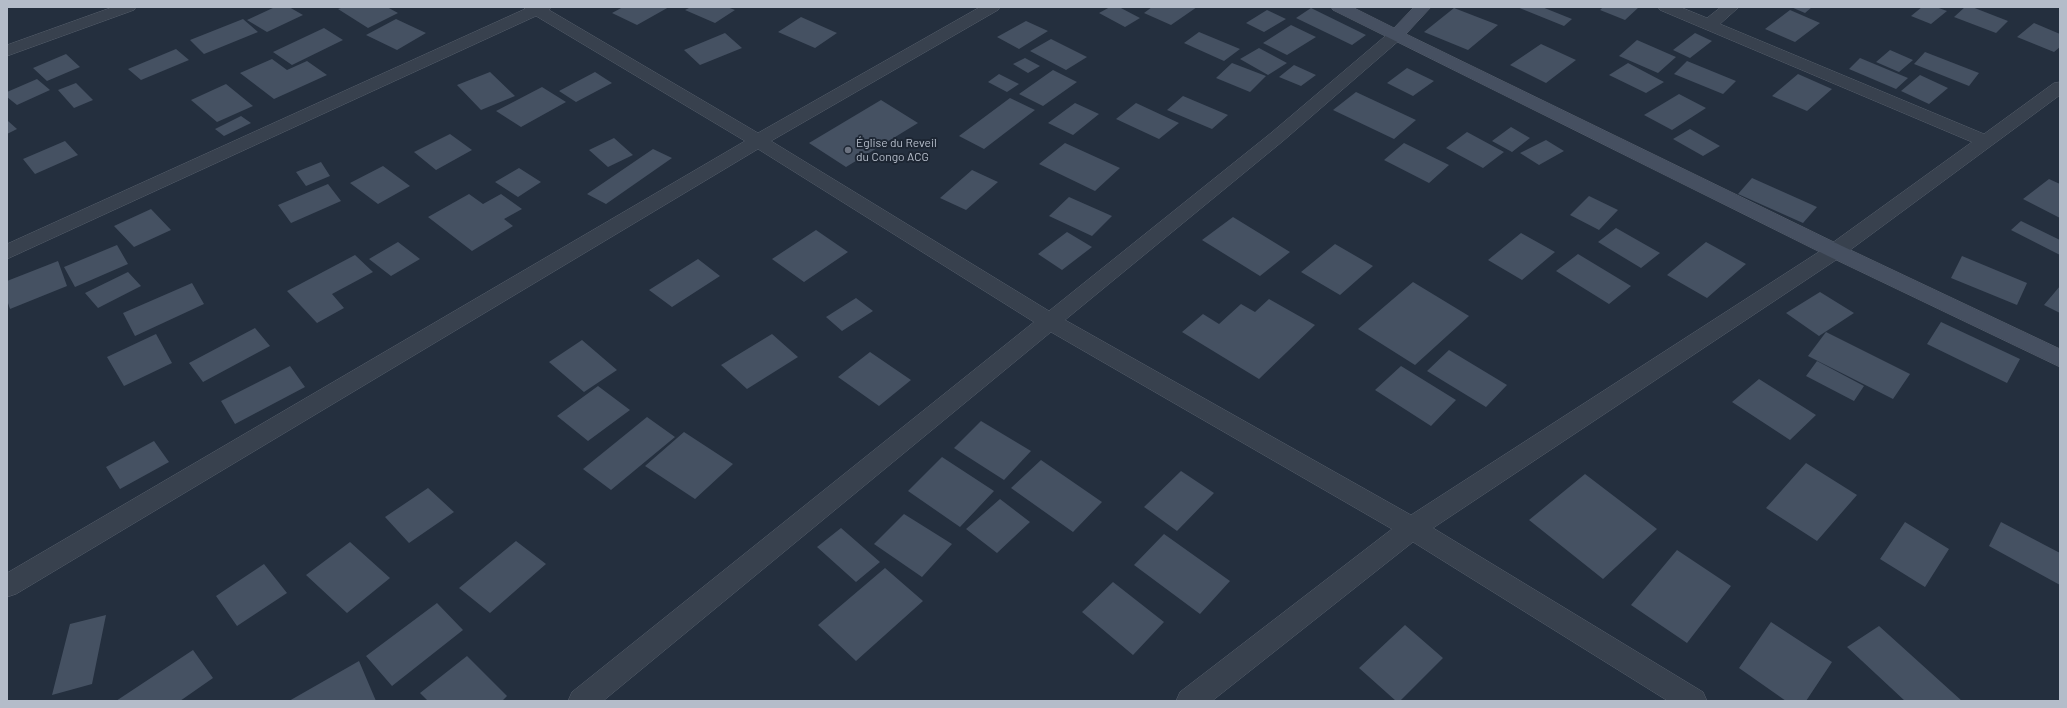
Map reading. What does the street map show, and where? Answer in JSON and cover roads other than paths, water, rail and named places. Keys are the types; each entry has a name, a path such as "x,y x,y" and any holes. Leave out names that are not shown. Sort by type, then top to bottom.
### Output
{"street":[{"path":"7,51 128,7"},
{"path":"7,586 758,141 992,7"},
{"path":"1339,7 1835,251 2060,359"},
{"path":"582,701 1277,137 1396,35 1423,7"},
{"path":"1666,7 1986,141"},
{"path":"1709,25 1731,7"},
{"path":"7,252 537,8 758,141 1049,321 1412,528 1693,701"},
{"path":"1190,701 1412,528 1835,251 2060,87"}],"place":[{"name":"Église du Reveil du Congo ACG","path":"848,150"}]}
